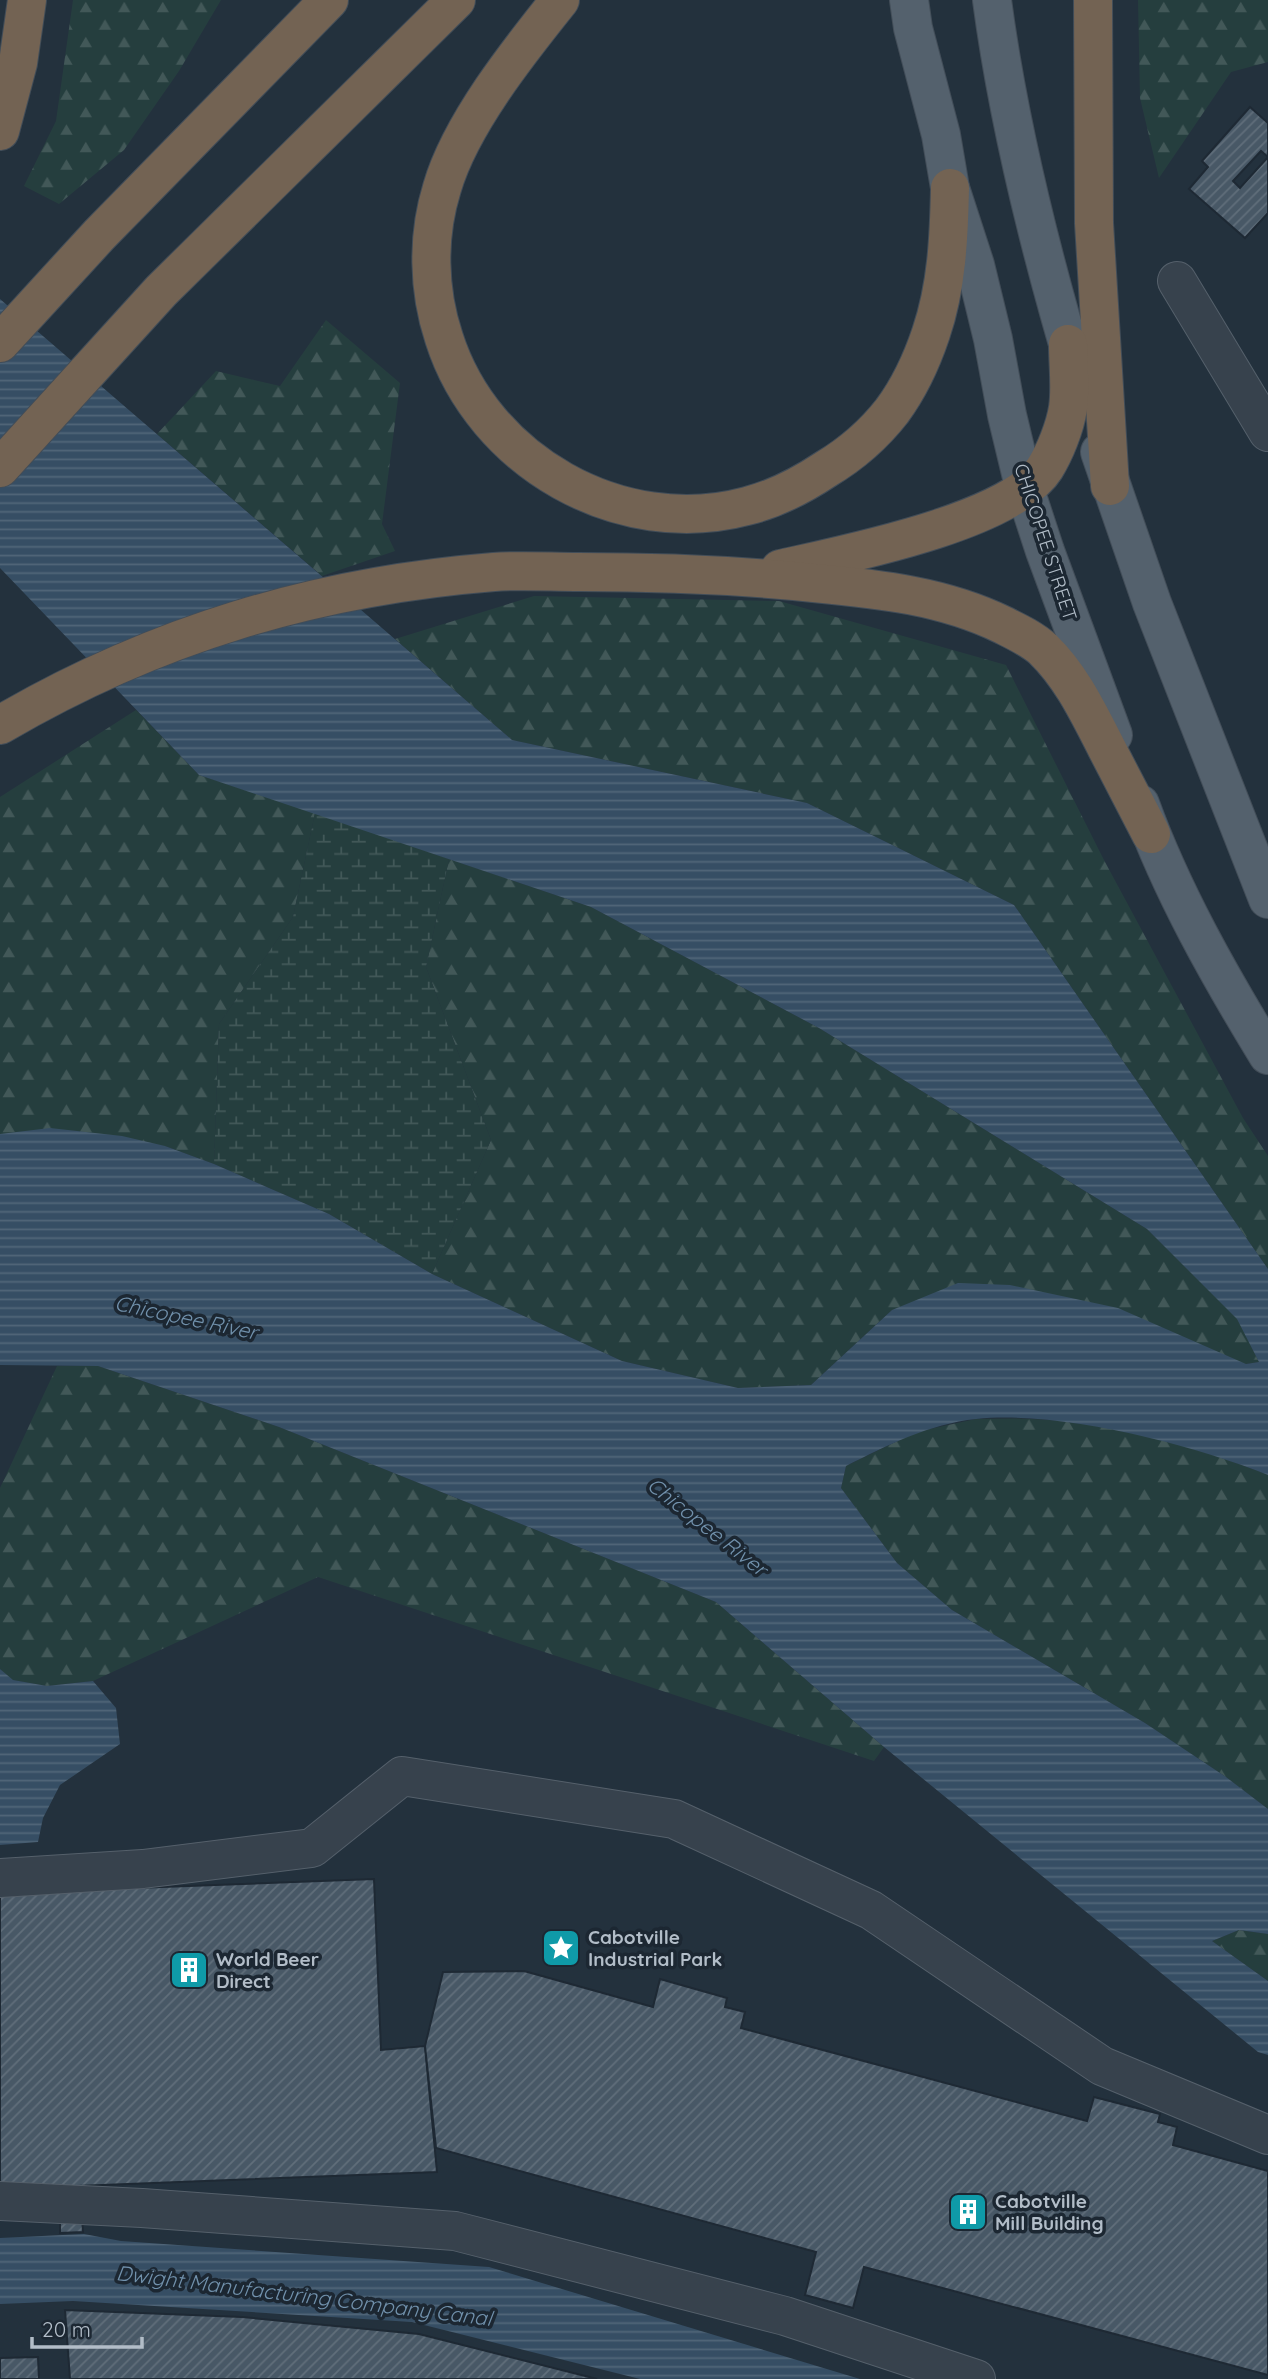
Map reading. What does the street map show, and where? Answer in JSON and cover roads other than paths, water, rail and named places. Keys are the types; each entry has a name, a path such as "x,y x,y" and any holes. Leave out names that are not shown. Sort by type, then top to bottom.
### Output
{"highway":[{"path":"0,131 18,63 27,0"},
{"path":"0,343 99,235 329,0"},
{"path":"0,468 161,291 456,0"},
{"path":"560,0 463,135 450,164 435,216 431,270 438,321 448,352 462,382 480,410 524,457 575,488 626,506 684,514 713,512 747,506 779,495 810,480 868,438 892,411 921,359 932,330 944,284 950,188"},
{"path":"1093,0 1094,223 1110,486"},
{"path":"747,576 901,541 976,513 1025,490 1044,469 1068,409 1068,344"},
{"path":"11,719 95,674 152,649 248,616 361,589 499,572 747,576 840,585 925,597 965,608 1018,632 1042,648 1074,686 1151,834"}],"main road":[{"name":"CHICOPEE STREET","path":"909,0 913,28 941,135 950,188 975,265 1025,490 1045,551 1151,834 1224,981 1268,1055"},
{"path":"992,0 1027,187 1068,344 1110,486 1152,603 1264,877"}],"street":[{"path":"1177,281 1268,432"},
{"path":"0,1878 143,1869 312,1848 402,1776 674,1819 871,1910 1102,2066 1268,2135"},
{"path":"0,2201 142,2208 455,2231 785,2316 976,2379"}],"water":[{"name":"Chicopee River","path":"0,299 512,740 807,803 1014,905 1268,1269 1268,1475 1202,1452 1124,1432 1046,1420 976,1419 909,1436 877,1450 846,1466 841,1488 897,1563 952,1610 1145,1723 1226,1777 1268,1809 1268,1934 1239,1930 1212,1941 1268,1981 1268,2055 1258,2052 884,1747 716,1602 279,1427 98,1366 0,1365 0,1134 50,1128 122,1136 165,1146 214,1164 329,1214 432,1274 622,1361 738,1388 811,1385 892,1310 958,1283 1010,1285 1118,1308 1246,1364 1259,1362 1237,1319 1147,1229 819,1028 591,907 199,775 0,568"},
{"path":"0,1669 13,1680 47,1686 93,1681 116,1708 120,1744 60,1785 43,1818 38,1842 0,1845"},
{"name":"Dwight Manufacturing Company Canal","path":"84,2234 121,2241 489,2267 860,2379 640,2379 412,2322 73,2301 0,2304 0,2238"}],"place":[{"name":"Cabotville Industrial Park","path":"561,1948"},
{"name":"World Beer Direct","path":"189,1970"},
{"name":"Cabotville Mill Building","path":"968,2212"}]}
